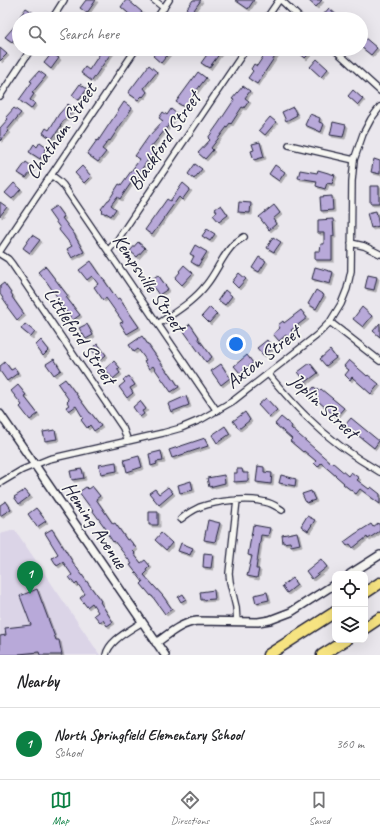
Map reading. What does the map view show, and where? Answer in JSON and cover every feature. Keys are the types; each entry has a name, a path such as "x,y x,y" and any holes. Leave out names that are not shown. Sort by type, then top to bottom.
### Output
{"highway":[{"path":"368,591 380,583"},
{"path":"268,655 332,614"},
{"path":"368,626 380,618"},
{"path":"322,655 341,643"}],"street":[{"path":"56,12 64,0"},
{"path":"154,0 164,8"},
{"path":"161,12 169,0"},
{"path":"271,12 280,0 293,12"},
{"path":"0,96 26,56"},
{"name":"Chatham Street","path":"0,252 131,56"},
{"name":"Blackford Street","path":"108,251 118,239 241,56"},
{"path":"342,56 380,91"},
{"name":"Axton Street","path":"0,483 22,470 54,457 181,428 200,420 233,401 316,336 330,322 347,289 350,271 352,181 354,160 363,134 380,106"},
{"path":"289,145 354,160"},
{"name":"Kempsville Street","path":"51,175 63,185 217,411"},
{"path":"158,324 187,304 197,295 212,277 231,247 244,237"},
{"path":"351,243 364,246 380,254"},
{"name":"Littleford Street","path":"0,252 8,259 21,277 123,428 128,441"},
{"path":"330,322 380,362"},
{"name":"Joplin Street","path":"268,374 292,402 321,430 347,451 380,472"},
{"name":"Heming Avenue","path":"0,414 165,655"},
{"path":"181,519 200,507 237,500 259,500 272,504 282,510"},
{"path":"236,622 236,607 229,573 237,500"},
{"path":"355,571 380,555"},
{"path":"156,643 179,627 190,622 258,622 277,618 291,612 332,586"},
{"path":"106,655 107,651 117,639 142,622"}],"shaded area":[{"path":"15,530 100,655 0,655 0,534"}],"building":[{"path":"86,0 96,0 88,12 80,8"},
{"path":"126,0 128,0 142,12 127,12 121,7"},
{"path":"193,0 201,0 194,12 184,12"},
{"path":"235,0 254,0 248,9"},
{"path":"308,0 322,0 316,7"},
{"path":"26,8 32,12 23,12"},
{"path":"329,8 333,12 326,12"},
{"path":"12,29 12,42 5,37"},
{"path":"368,40 377,48 371,55 368,53"},
{"path":"0,48 7,54 0,61"},
{"path":"50,56 56,56 59,58 51,69 44,63"},
{"path":"98,56 109,56 92,81 81,73 85,67 89,70"},
{"path":"153,56 167,56 161,63"},
{"path":"206,56 218,56 209,68 201,63"},
{"path":"263,56 275,56 257,84 248,78 253,71 251,69 254,64 257,66"},
{"path":"317,59 328,69 321,77 310,67"},
{"path":"149,65 157,72 144,88 147,92 138,100 128,93"},
{"path":"39,71 46,76 32,93 34,94 30,100 35,103 31,109 19,100 32,82 30,81"},
{"path":"198,72 206,78 184,107 176,102"},
{"path":"80,84 87,89 79,100 72,95"},
{"path":"243,86 250,91 245,98 249,101 244,108 242,107 231,124 230,123 211,148 213,150 205,159 198,153 210,140 208,138 234,100 232,99"},
{"path":"353,90 363,99 358,105 348,96"},
{"path":"124,102 132,108 110,141 109,140 102,149 106,152 98,162 87,154 97,140 98,141"},
{"path":"68,104 74,109 60,125 61,126 52,139 43,133 46,128 49,130 59,114"},
{"path":"293,107 297,115 286,121 282,112"},
{"path":"14,108 21,113 0,141 0,128 8,119 6,117"},
{"path":"171,109 177,114 151,147 155,150 141,170 143,171 133,184 131,183 120,199 117,197 111,205 116,209 111,216 102,212 103,211 101,209 140,159 135,156 149,136 163,121 159,118 163,112 167,115"},
{"path":"310,114 320,118 319,122 324,124 321,132 305,125"},
{"path":"270,117 276,122 265,135 259,130"},
{"path":"333,122 346,125 343,137 330,135"},
{"path":"40,142 47,147 40,159 29,152 34,144 37,147"},
{"path":"260,142 264,157 254,160 251,151 254,150 252,144"},
{"path":"374,159 380,161 380,174 371,172"},
{"path":"26,162 34,168 26,178 18,173"},
{"path":"195,164 202,169 194,179 188,174"},
{"path":"275,165 285,172 279,181 269,174"},
{"path":"82,166 91,176 84,183 75,173"},
{"path":"300,170 317,173 318,170 335,175 332,184 327,183 325,189 316,186 317,181 298,178"},
{"path":"14,183 21,189 12,199 5,193"},
{"path":"183,183 190,189 182,200 179,197 152,235 145,230 167,199 170,201"},
{"path":"370,186 379,186 379,203 370,203"},
{"path":"332,196 333,210 321,211 320,197"},
{"path":"0,202 7,207 0,216"},
{"path":"239,202 251,203 250,213 238,212"},
{"path":"221,205 228,215 219,222 213,215 217,212 215,209"},
{"path":"274,205 280,213 273,219 276,224 269,230 259,217"},
{"path":"56,206 84,252 72,258 67,249 72,246 59,230 60,228 48,211"},
{"path":"376,211 379,226 371,228 367,213"},
{"path":"333,219 334,236 332,236 332,260 315,260 315,251 320,251 321,244 324,244 324,233 318,233 318,220"},
{"path":"207,229 215,234 210,241 202,236"},
{"path":"32,235 40,240 30,253 23,248"},
{"path":"273,237 281,242 274,252 267,248"},
{"path":"138,242 145,248 137,257 130,251"},
{"path":"195,245 207,252 198,266 191,262 194,256 190,254"},
{"path":"259,257 266,261 259,272 252,268"},
{"path":"91,261 117,299 119,298 139,327 127,334 120,323 123,322 106,298 103,300 94,287 98,284 92,276 87,280 79,270"},
{"path":"184,265 193,273 182,285 175,278"},
{"path":"45,266 68,296 66,297 80,315 73,320 38,272"},
{"path":"315,267 333,272 330,284 312,279"},
{"path":"239,273 246,279 238,288 232,282"},
{"path":"158,275 168,289 159,295 149,281"},
{"path":"368,275 377,277 374,290 365,288"},
{"path":"4,283 24,314 17,320 0,294 0,286"},
{"path":"225,290 232,296 225,305 218,300"},
{"path":"316,290 324,295 316,309 308,304"},
{"path":"210,307 217,314 209,323 202,316"},
{"path":"362,307 372,316 363,327 353,319"},
{"path":"301,310 307,318 291,330 294,334 289,338 286,335 279,341 273,334 280,328 278,325 283,321 284,323"},
{"path":"380,323 380,337 373,331"},
{"path":"25,324 35,332 31,337 21,329"},
{"path":"87,324 93,335 86,339 79,328"},
{"path":"190,324 212,357 206,362 183,330"},
{"path":"142,336 179,387 171,392 153,366 149,369 144,361 146,360 138,349 134,352 129,345"},
{"path":"41,340 49,350 43,356 36,346"},
{"path":"267,340 273,348 263,355 257,348"},
{"path":"98,344 106,355 100,360 91,349"},
{"path":"330,350 336,358 326,366 320,359"},
{"path":"247,355 253,363 240,373 234,366"},
{"path":"54,359 61,370 54,375 46,364"},
{"path":"349,360 367,376 368,375 379,384 371,394 352,377 350,380 345,375 349,370 344,366"},
{"path":"114,361 120,368 117,369 120,373 113,379 105,369"},
{"path":"5,362 11,370 15,368 18,373 7,381 0,371 0,366"},
{"path":"310,363 318,373 306,382 298,372"},
{"path":"221,364 230,378 221,385 211,371"},
{"path":"129,376 135,385 130,388 133,393 127,398 119,387 125,382 123,380"},
{"path":"65,379 101,426 94,431 90,425 87,428 81,420 83,418 76,406 69,411 66,407 69,405 67,402 69,400 58,384"},
{"path":"18,385 26,395 24,396 38,414 30,420 20,407 22,405 11,391"},
{"path":"314,387 319,391 321,389 344,408 336,417 309,393"},
{"path":"186,396 189,405 171,412 168,404"},
{"path":"266,398 277,410 269,417 258,405"},
{"path":"140,401 146,409 142,411 144,414 140,417 133,407"},
{"path":"245,412 250,420 239,429 233,421"},
{"path":"281,417 292,426 291,428 331,463 332,462 348,476 351,472 359,478 357,480 369,489 371,487 380,494 380,504 360,489 356,494 321,463 318,467 314,463 316,461 290,441 292,439 275,424"},
{"path":"351,418 379,441 374,448 345,425"},
{"path":"225,426 230,434 217,443 212,435"},
{"path":"55,430 57,439 45,441 43,432"},
{"path":"205,438 208,446 172,458 169,450"},
{"path":"161,451 163,461 156,462 157,464 151,466 149,454"},
{"path":"139,456 142,467 127,472 124,460"},
{"path":"116,462 117,471 101,474 99,465"},
{"path":"258,466 264,467 264,472 272,473 271,484 256,482"},
{"path":"82,469 84,478 72,480 70,471"},
{"path":"237,469 242,469 243,473 248,473 248,481 234,482 234,473 237,473"},
{"path":"224,475 225,483 209,487 207,478"},
{"path":"281,475 296,479 295,486 279,483"},
{"path":"191,481 193,490 180,493 178,485"},
{"path":"92,486 100,496 96,499 113,524 115,523 127,540 129,539 136,548 133,551 135,553 134,554 141,563 145,560 150,566 144,575 163,596 172,609 165,614 141,584 143,582 130,565 132,564 114,541 113,542 105,530 106,529 79,492 86,487 88,489"},
{"path":"168,487 173,493 159,505 149,493 155,489 159,494"},
{"path":"25,490 30,496 19,504 14,497"},
{"path":"311,491 315,500 306,503 302,494"},
{"path":"6,501 11,509 0,516 0,505"},
{"path":"36,508 46,521 37,527 28,514"},
{"path":"149,512 158,512 158,525 149,525"},
{"path":"307,516 315,520 308,531 301,526"},
{"path":"208,520 220,523 215,542 204,540"},
{"path":"378,523 380,526 380,531 368,539 367,537 353,548 350,544 347,546 344,542 371,524 373,527"},
{"path":"253,525 270,528 268,536 261,535 256,569 259,569 257,578 247,576 252,556 248,555"},
{"path":"52,529 74,564 101,601 100,602 113,622 107,626 103,620 100,622 94,615 98,612 92,603 87,607 80,598 85,594 77,583 75,585 69,577 72,575 63,562 57,566 52,558 58,554 45,533"},
{"path":"297,532 300,544 291,546 290,542 283,543 282,535"},
{"path":"161,533 172,543 166,550 155,540"},
{"path":"181,543 193,548 190,555 178,551"},
{"path":"204,553 213,554 211,568 203,567"},
{"path":"321,559 327,567 312,579 306,571"},
{"path":"292,578 297,585 287,593 282,586"},
{"path":"37,589 56,640 59,640 62,655 40,655 39,652 19,655 0,655 0,636 6,635 5,628 31,625 20,596"},
{"path":"214,590 215,599 201,600 200,592"},
{"path":"267,592 269,600 256,603 254,595"},
{"path":"183,594 186,599 181,602 178,597"}],"place":[{"name":"North Springfield Elementary School","path":"30,594"}]}
